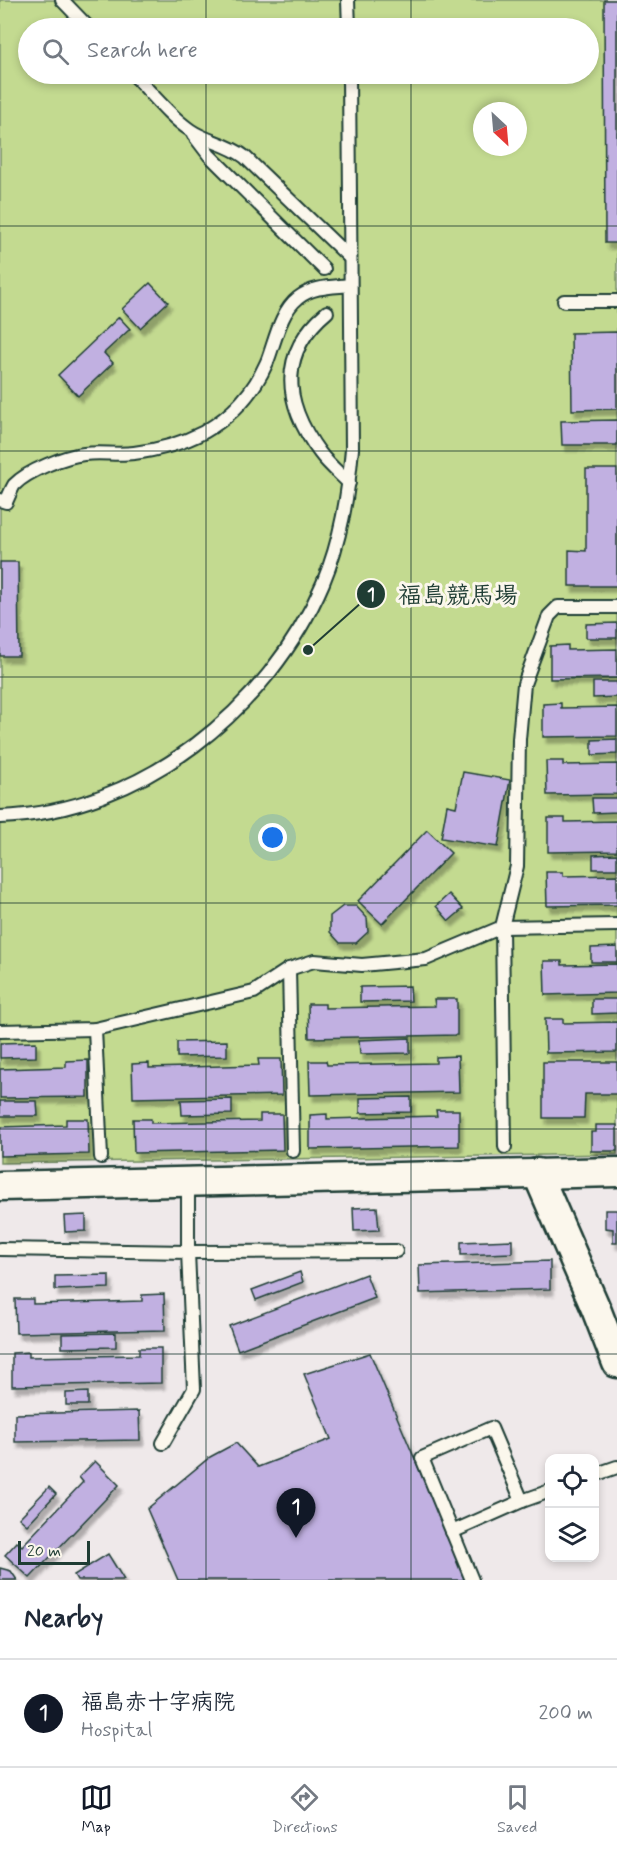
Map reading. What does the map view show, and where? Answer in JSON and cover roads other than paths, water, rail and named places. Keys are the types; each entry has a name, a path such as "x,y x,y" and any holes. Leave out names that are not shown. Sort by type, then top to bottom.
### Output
{"street":[{"path":"0,1186 617,1172"},
{"path":"537,1173 617,1363"}],"lane":[{"path":"62,0 79,18"},
{"path":"348,0 349,18"},
{"path":"143,84 190,131 209,155 324,270"},
{"path":"0,817 47,811 80,803 143,778 201,742 251,696 273,670 293,642 324,582 344,517 352,449 349,84"},
{"path":"190,131 228,145 245,157 350,258"},
{"path":"0,500 6,502 13,487 22,478 62,460 82,454 121,454 152,450 187,440 205,431 230,415 250,391 268,361 273,342 287,310 298,298 315,288 350,285"},
{"path":"564,301 617,301"},
{"path":"327,312 302,340 292,364 291,397 304,429 321,454 349,483"},
{"path":"505,1147 502,927 517,866 519,739 524,684 549,616 558,607 617,607"},
{"path":"0,1031 94,1029 254,992 289,969 314,961 362,965 426,959 502,927 617,925"},
{"path":"289,969 293,1151"},
{"path":"94,1029 101,1157"},
{"path":"163,1443 194,1389 188,1252 188,1182"},
{"path":"0,1250 396,1251"},
{"path":"472,1580 422,1458 490,1428 522,1501"},
{"path":"599,1473 617,1467"},
{"path":"452,1532 545,1492"}],"place":[{"name":"福島競馬場","path":"308,650"},
{"name":"福島赤十字病院","path":"296,1538"}]}
